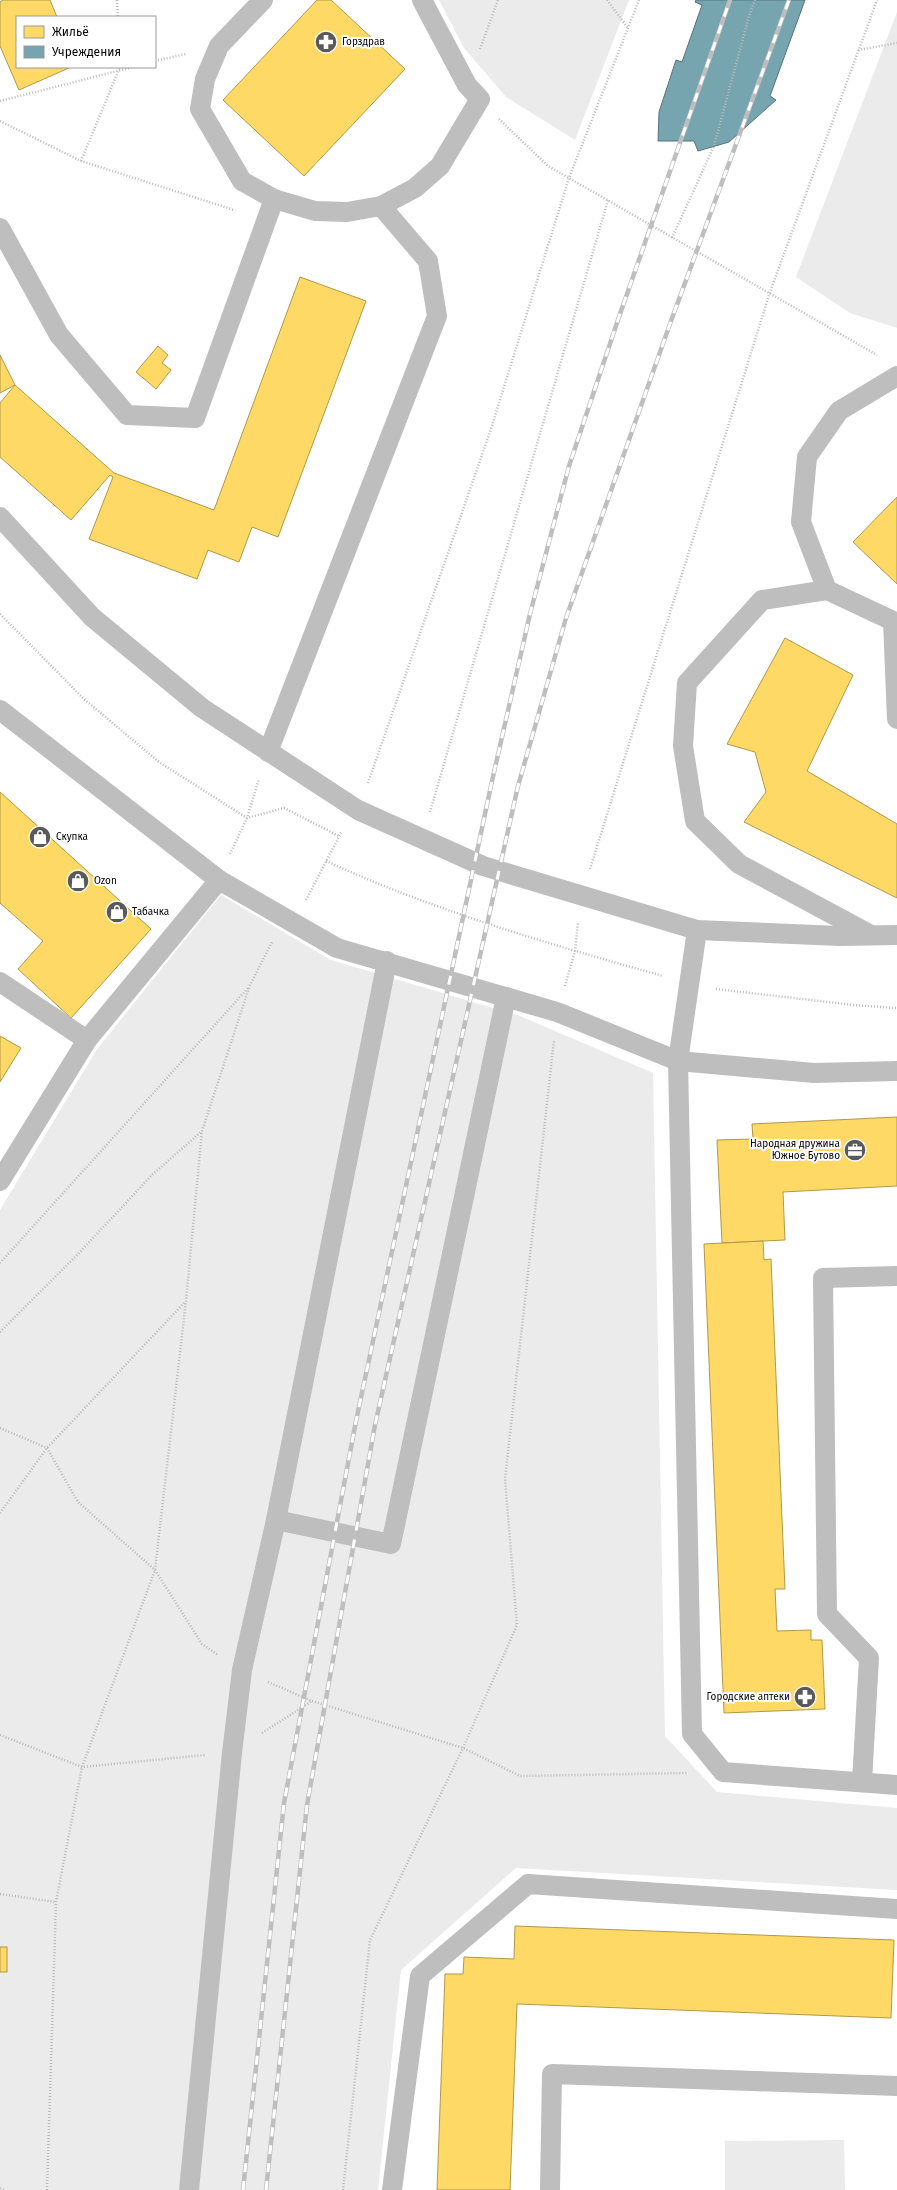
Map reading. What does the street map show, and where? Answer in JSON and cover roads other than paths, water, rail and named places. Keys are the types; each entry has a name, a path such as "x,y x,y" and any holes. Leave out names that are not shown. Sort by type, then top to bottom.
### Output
{"lane":[{"path":"263,0 219,46 204,79 200,109 242,180 274,199 315,211 347,212 381,206 415,188 440,166 473,92 422,0"},
{"path":"0,228 59,335 127,416 195,418 274,199"},
{"path":"268,752 437,316 428,261 381,206"},
{"path":"827,590 801,522 807,457 839,411 897,376"},
{"path":"0,517 92,617 202,708 358,810 423,837 483,866 697,930 840,936 897,935"},
{"path":"873,936 739,864 695,821 683,746 687,683 762,600 827,590 895,621 897,719"},
{"path":"0,710 219,880 337,948 387,961 557,1012 678,1061 814,1073 897,1071"},
{"path":"0,1181 87,1040 219,880"},
{"path":"697,930 678,1061 692,1734 723,1772 897,1785"},
{"path":"189,2190 232,1753 242,1670 276,1520 387,961"},
{"path":"0,982 87,1040"},
{"path":"276,1520 391,1544 506,997"},
{"path":"862,1782 869,1658 827,1614 823,1278 897,1276"},
{"path":"392,2190 420,1976 528,1884 897,1910"},
{"path":"550,2190 552,2074 897,2086"}],"railway":[{"path":"243,2190 284,1803 356,1421 492,781 530,614 569,466 620,314 730,0"},
{"path":"266,2190 307,1805 375,1425 518,786 566,618 671,321 789,0"}],"place":[{"name":"Горздрав","path":"326,42"},
{"name":"Скупка","path":"40,837"},
{"name":"Ozon","path":"78,881"},
{"name":"Табачка","path":"117,912"},
{"name":"Народная дружина Южное Бутово","path":"855,1150"},
{"name":"Городские аптеки","path":"805,1697"}]}
